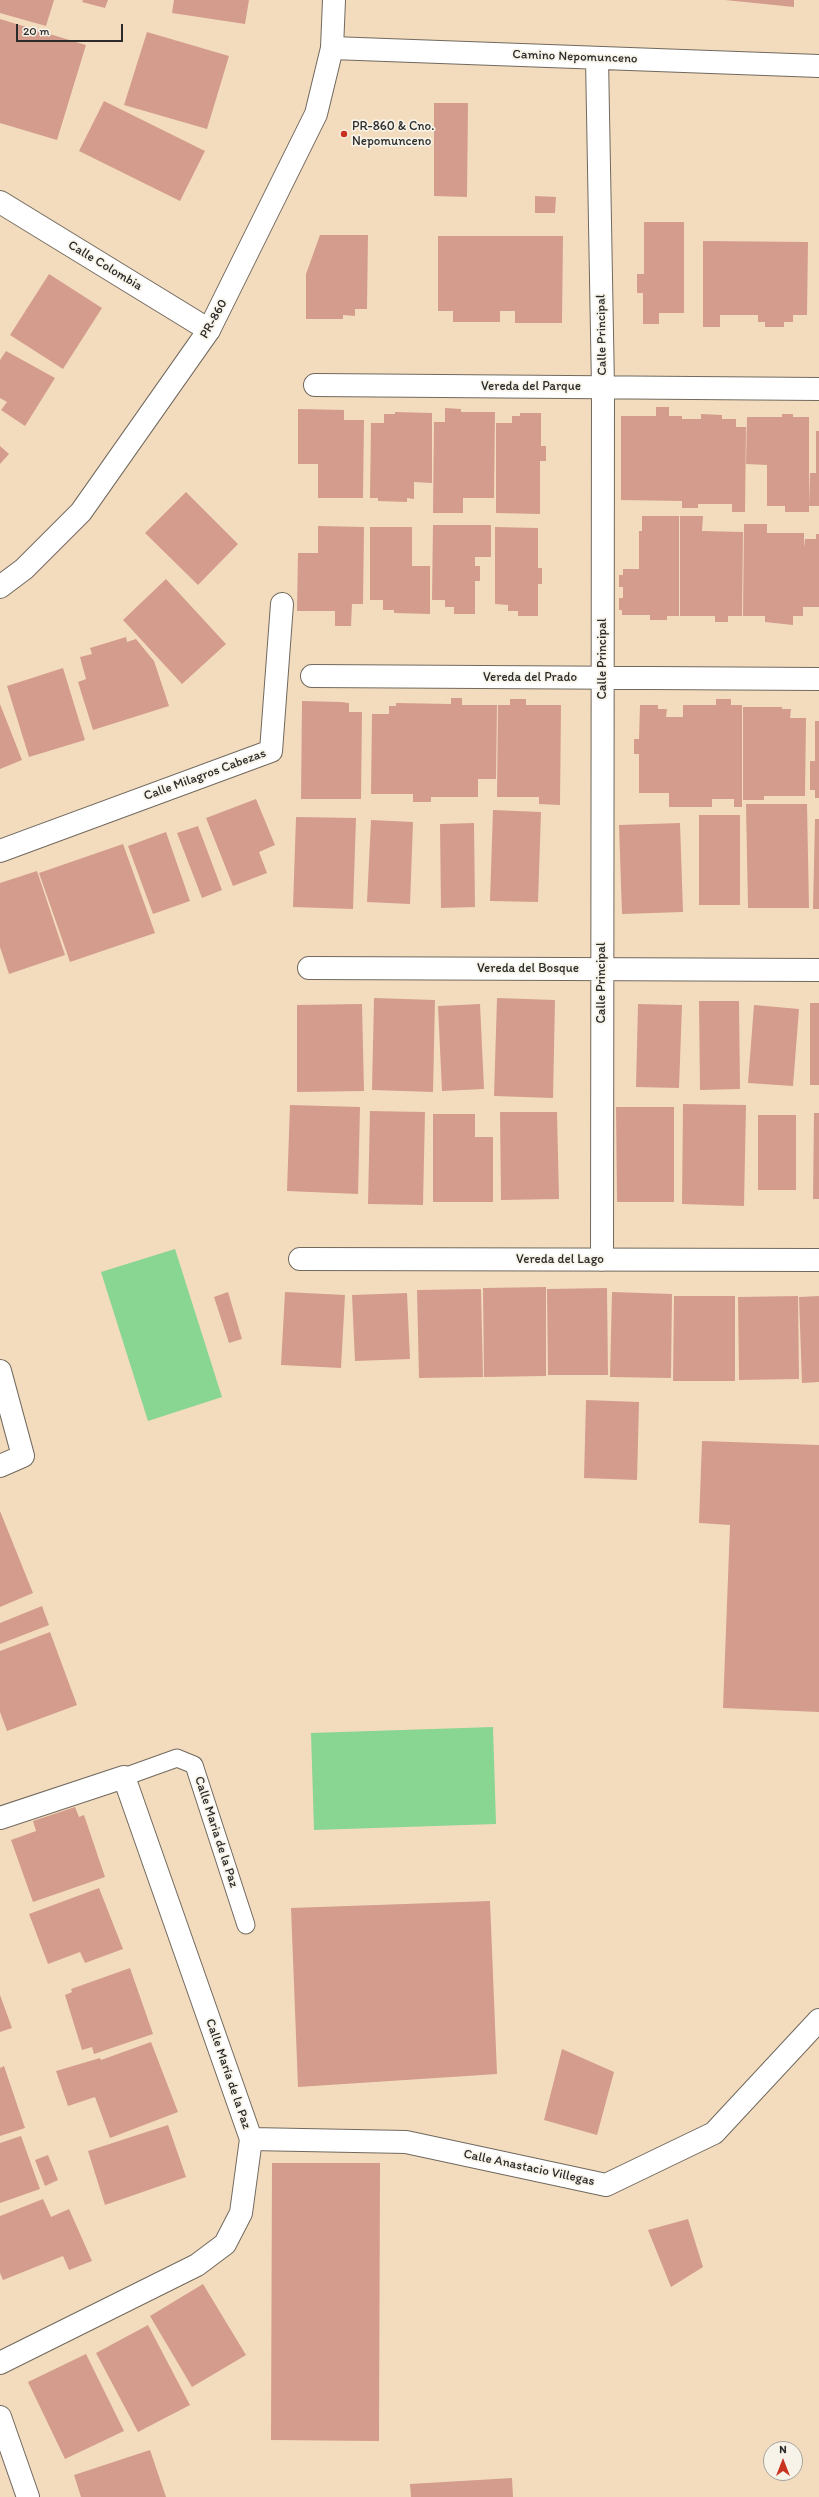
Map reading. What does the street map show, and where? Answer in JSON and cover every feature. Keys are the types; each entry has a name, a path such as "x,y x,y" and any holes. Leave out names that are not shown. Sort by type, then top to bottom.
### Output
{"street":[{"name":"PR-860","path":"0,587 24,569 81,512 209,330 316,114 332,48 334,0"},
{"name":"Camino Nepomunceno","path":"332,48 819,66"},
{"name":"Calle Principal","path":"596,58 603,388 602,1260"},
{"name":"Calle Colombia","path":"0,202 209,330"},
{"name":"Vereda del Parque","path":"315,385 819,389"},
{"name":"Calle Milagros Cabezas","path":"0,851 271,751 282,604"},
{"name":"Vereda del Prado","path":"312,676 603,679 819,679"},
{"name":"Vereda del Bosque","path":"309,968 819,970"},
{"name":"Vereda del Lago","path":"300,1259 819,1260"},
{"path":"0,1371 23,1456 0,1466"},
{"path":"0,1818 124,1777"},
{"name":"Calle María de la Paz","path":"0,2364 197,2265 225,2244 241,2213 251,2139 124,1777"},
{"name":"Calle Anastacio Villegas","path":"251,2139 406,2142 606,2184 714,2133 819,2020"},
{"path":"0,2417 28,2497"}],"lane":[{"name":"Calle Maria de la Paz","path":"124,1777 177,1758 194,1765 246,1924"}],"green space":[{"path":"175,1249 222,1397 148,1421 101,1272"},
{"path":"493,1727 496,1824 314,1830 311,1733"}],"building":[{"path":"0,0 54,0 46,26 0,13"},
{"path":"83,0 108,0 105,8 82,2"},
{"path":"174,0 249,0 245,24 172,13"},
{"path":"725,0 794,0 794,7"},
{"path":"0,19 86,45 57,140 0,123"},
{"path":"147,32 229,56 207,129 124,105"},
{"path":"104,101 205,151 180,201 79,151"},
{"path":"434,103 468,103 467,197 434,196"},
{"path":"535,196 556,197 555,213 535,213"},
{"path":"644,222 684,222 684,313 659,313 659,324 643,324 643,293 637,293 637,274 644,274"},
{"path":"320,235 368,235 367,309 355,309 355,316 343,315 343,319 306,319 306,274"},
{"path":"438,236 563,236 562,323 515,323 515,311 500,311 500,322 453,322 453,311 438,311"},
{"path":"703,241 808,242 807,315 793,315 793,322 784,322 784,327 765,327 765,322 758,322 758,315 720,315 720,327 703,327"},
{"path":"49,274 102,308 63,369 10,335"},
{"path":"6,351 55,378 25,426 1,410 7,402 0,398 0,360"},
{"path":"656,407 669,407 669,416 682,416 682,419 701,419 701,414 722,415 722,419 736,419 736,427 746,427 745,512 732,512 732,504 698,504 698,508 682,508 682,501 621,500 621,416 656,416"},
{"path":"445,408 461,409 461,412 495,412 494,498 463,498 463,513 433,513 434,422 445,422"},
{"path":"298,409 344,410 344,420 364,420 363,498 318,498 318,464 298,464"},
{"path":"395,412 432,413 432,483 414,482 414,499 407,498 407,502 378,501 378,498 370,498 371,423 384,423 384,414 395,414"},
{"path":"520,413 541,413 541,446 546,446 546,461 540,461 540,514 496,513 496,423 512,423 512,416 520,416"},
{"path":"782,414 793,414 793,417 809,417 809,504 810,473 816,473 816,431 819,431 819,506 809,506 809,512 785,512 785,506 767,506 767,465 746,464 747,417 782,417"},
{"path":"0,446 9,454 0,464"},
{"path":"186,492 238,544 198,585 145,533"},
{"path":"642,516 679,516 679,616 667,616 667,620 650,620 650,615 622,615 622,610 619,610 619,598 623,598 623,587 619,587 619,575 623,575 623,569 639,569 639,531 642,531"},
{"path":"680,516 703,516 702,531 743,532 742,616 728,616 728,622 715,622 715,616 680,616"},
{"path":"744,524 767,524 767,533 804,533 804,548 805,539 816,539 816,534 819,534 819,607 803,607 803,616 793,616 793,625 765,622 765,616 743,616"},
{"path":"433,525 491,525 491,557 475,557 475,566 480,566 480,581 475,581 475,614 454,614 454,607 445,607 445,600 432,600"},
{"path":"318,526 364,527 363,604 352,604 351,626 335,626 335,611 297,611 298,553 318,553"},
{"path":"370,527 412,527 412,566 430,566 430,614 394,613 394,610 383,610 383,600 370,600"},
{"path":"495,527 538,528 538,568 542,568 542,584 538,584 538,616 518,616 518,611 508,611 508,605 495,604"},
{"path":"166,579 226,644 182,684 123,620"},
{"path":"126,637 127,642 136,639 154,661 169,706 93,730 78,682 86,679 80,657 92,654 90,648"},
{"path":"63,668 85,740 29,757 7,686"},
{"path":"451,698 462,698 462,705 497,705 496,779 478,779 478,797 431,797 431,802 413,802 413,794 371,794 372,714 389,714 389,706 396,706 396,703 451,704"},
{"path":"510,699 526,699 526,705 561,705 560,805 539,804 539,797 497,797 498,705 510,705"},
{"path":"716,699 731,699 731,705 742,705 742,807 734,807 734,799 712,799 712,807 669,807 669,793 639,793 639,754 634,754 634,739 639,739 640,705 658,705 658,709 667,709 666,717 683,717 683,705 716,705"},
{"path":"302,701 349,703 349,712 362,712 361,799 301,799"},
{"path":"0,704 22,760 0,769"},
{"path":"743,707 782,707 782,709 791,709 790,718 806,718 805,796 764,796 764,800 743,800"},
{"path":"815,721 819,721 819,798 815,798 815,790 810,790 810,761 815,761"},
{"path":"256,799 275,845 259,852 267,873 233,886 206,818"},
{"path":"746,804 807,804 809,908 748,908"},
{"path":"493,810 541,812 538,902 490,901"},
{"path":"699,815 740,815 740,905 699,905"},
{"path":"296,817 356,818 353,909 293,907"},
{"path":"815,819 819,819 819,909 813,909"},
{"path":"371,820 413,822 410,904 367,902"},
{"path":"474,823 475,907 441,908 440,824"},
{"path":"680,823 683,912 622,914 619,825"},
{"path":"198,826 222,890 202,898 177,833"},
{"path":"166,832 190,901 153,914 128,846"},
{"path":"123,844 155,933 70,962 39,873"},
{"path":"37,871 65,955 9,974 0,947 0,883"},
{"path":"374,998 435,1000 433,1092 372,1090"},
{"path":"497,998 555,1000 553,1098 494,1096"},
{"path":"699,1001 739,1001 740,1089 700,1090"},
{"path":"810,1003 819,1003 819,1085 810,1085"},
{"path":"362,1004 364,1091 297,1092 297,1005"},
{"path":"480,1004 484,1089 442,1091 438,1006"},
{"path":"638,1004 682,1005 679,1088 636,1087"},
{"path":"754,1005 799,1009 793,1086 748,1083"},
{"path":"683,1104 746,1105 744,1206 682,1204"},
{"path":"290,1105 360,1107 358,1194 287,1191"},
{"path":"616,1107 674,1107 674,1202 617,1202"},
{"path":"370,1111 425,1112 423,1205 368,1204"},
{"path":"500,1112 557,1112 559,1199 501,1200"},
{"path":"814,1113 819,1113 819,1199 813,1199"},
{"path":"433,1114 475,1114 475,1137 493,1137 493,1202 433,1202"},
{"path":"758,1115 796,1115 796,1190 758,1190"},
{"path":"546,1287 546,1376 484,1377 483,1288"},
{"path":"607,1288 608,1375 548,1375 547,1289"},
{"path":"481,1289 483,1377 419,1378 417,1290"},
{"path":"228,1292 242,1339 229,1343 214,1297"},
{"path":"285,1292 345,1295 341,1368 281,1365"},
{"path":"612,1292 672,1294 671,1378 610,1377"},
{"path":"407,1293 410,1359 355,1361 352,1295"},
{"path":"674,1296 735,1296 735,1381 673,1381"},
{"path":"798,1296 799,1379 739,1380 738,1297"},
{"path":"819,1296 819,1382 802,1383 799,1297"},
{"path":"586,1400 639,1402 637,1480 584,1478"},
{"path":"702,1441 819,1445 819,1712 723,1708 730,1525 699,1523"},
{"path":"0,1511 33,1593 0,1607"},
{"path":"42,1606 49,1625 0,1644 0,1623"},
{"path":"50,1632 77,1705 7,1731 0,1712 0,1651"},
{"path":"75,1807 79,1817 84,1815 105,1877 33,1902 11,1840 36,1831 33,1821"},
{"path":"99,1888 123,1949 85,1963 80,1952 48,1964 29,1914"},
{"path":"490,1901 497,2074 298,2087 291,1908"},
{"path":"130,1968 153,2034 94,2054 92,2047 82,2050 65,1995 72,1992 71,1989"},
{"path":"0,1995 12,2028 0,2032"},
{"path":"151,2042 178,2112 110,2138 95,2097 68,2106 56,2071 100,2058 101,2060"},
{"path":"562,2049 614,2072 597,2135 544,2120"},
{"path":"4,2066 25,2128 0,2136 0,2068"},
{"path":"168,2125 186,2177 105,2205 88,2151"},
{"path":"21,2136 40,2189 0,2203 0,2143"},
{"path":"48,2155 58,2180 45,2186 35,2160"},
{"path":"272,2163 380,2163 379,2441 271,2440"},
{"path":"43,2199 51,2217 69,2209 92,2261 69,2270 63,2256 3,2280 0,2273 0,2216"},
{"path":"688,2219 703,2267 671,2287 648,2230"},
{"path":"203,2284 246,2355 192,2387 150,2316"},
{"path":"148,2325 190,2405 138,2432 96,2353"},
{"path":"86,2354 124,2431 65,2459 28,2382"},
{"path":"150,2450 166,2497 81,2497 74,2475"},
{"path":"512,2478 513,2497 411,2497 410,2484"}],"place":[{"name":"PR-860 & Cno. Nepomunceno","path":"344,134"}]}
